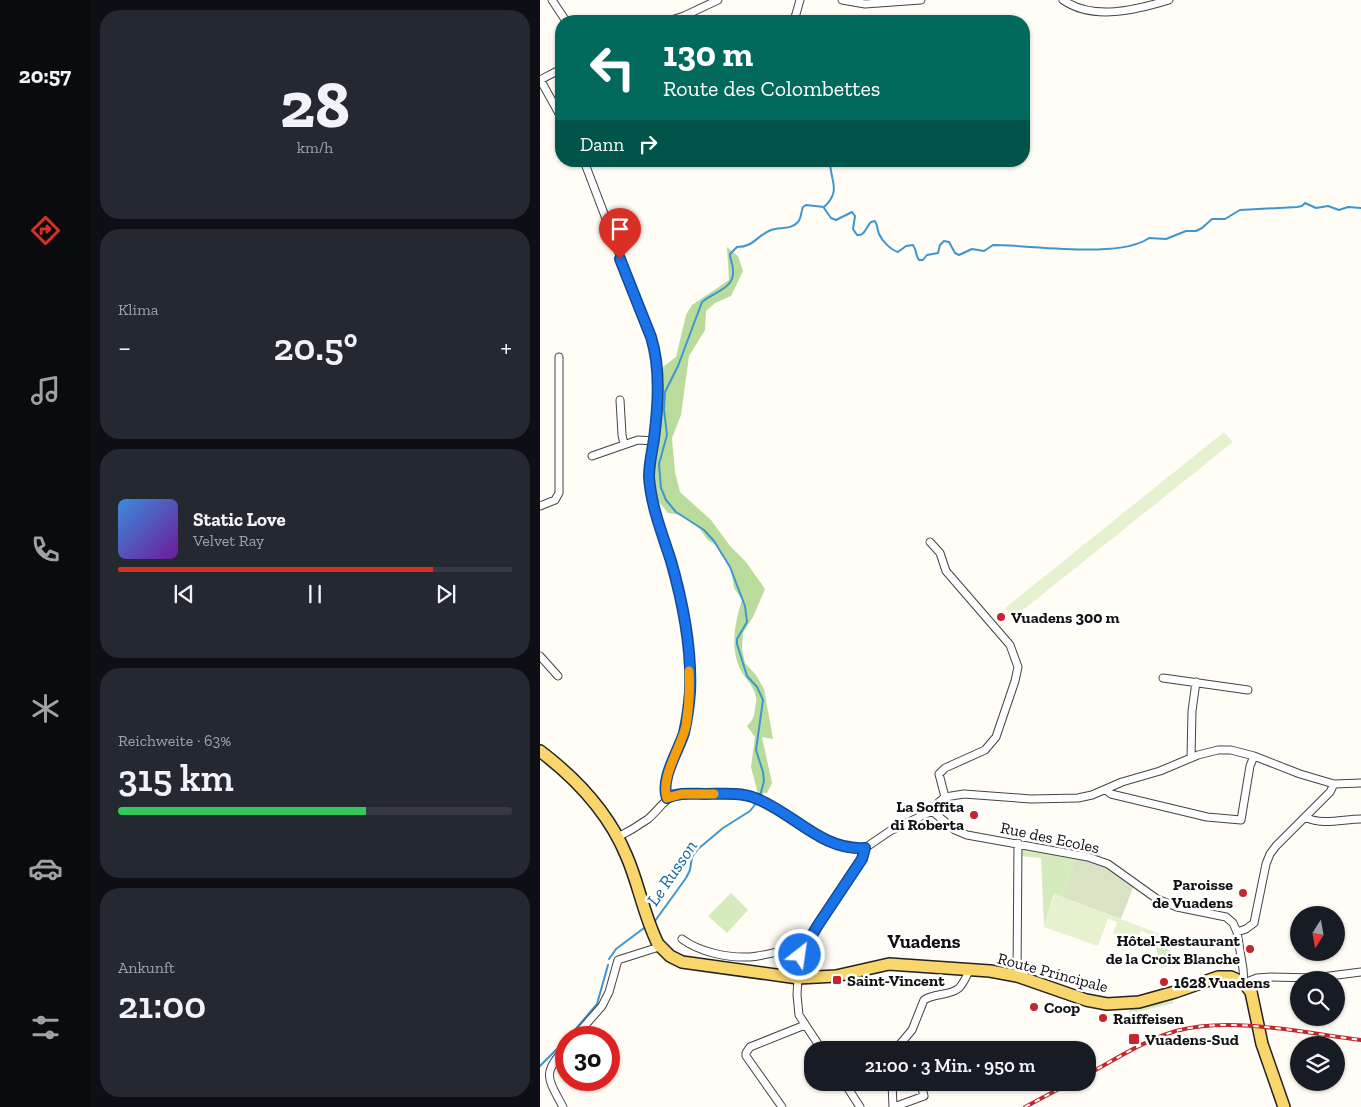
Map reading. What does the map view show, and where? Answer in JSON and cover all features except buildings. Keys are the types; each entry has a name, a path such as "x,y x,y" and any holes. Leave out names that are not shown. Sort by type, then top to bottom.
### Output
{"main road":[{"name":"Route Principale","path":"540,751 585,790 600,810 618,837 627,857 652,930 660,946 670,956 682,962 798,978 836,976 889,964 970,969 1017,976 1076,997 1107,1004 1132,1003 1151,999 1218,977 1231,977 1244,983"},
{"path":"1244,983 1251,992 1268,1064 1284,1107"}],"street":[{"path":"552,0 562,15"},
{"path":"686,15 718,0"},
{"path":"796,15 800,0"},
{"path":"842,0 865,4 921,0"},
{"path":"1063,0 1080,10 1100,12 1131,9 1169,0"},
{"path":"555,73 540,81 555,107"},
{"path":"586,167 652,342 656,366 657,402 649,476 652,503 678,588 686,623 690,692 686,724 666,781 667,798"},
{"path":"540,506 555,500 559,493 559,357"},
{"path":"620,400 624,444"},
{"path":"592,456 638,440 654,441"},
{"path":"930,542 940,553 946,571 1010,645 1018,667 1015,682 996,737 985,750 945,768 939,774 945,797"},
{"path":"540,656 558,676"},
{"path":"1163,678 1248,690"},
{"path":"1191,758 1192,711 1196,682"},
{"path":"618,837 647,820 667,798 682,794 738,794 763,801 824,840 847,848 865,848 890,831 932,811 945,797 964,794 1062,800 1092,795 1122,782 1170,768 1191,758 1218,750 1231,750 1254,756 1300,774 1334,784 1361,783"},
{"path":"1106,790 1111,794 1207,817 1241,820 1250,766 1254,756"},
{"path":"1334,784 1330,792 1270,854 1266,864 1254,923 1246,929 1237,932 1244,969 1244,983 1257,978 1314,978 1361,972"},
{"name":"Rue des Ecoles","path":"932,811 955,830 968,835 1018,843 1108,864 1157,898 1177,907 1226,917 1233,924 1237,932"},
{"path":"1305,817 1312,821 1323,822 1361,819"},
{"path":"1017,976 1018,843"},
{"path":"816,1041 805,1025 797,1004 799,959 802,950 862,859 865,848"},
{"path":"682,939 704,951 733,956 749,957 776,951 802,950"},
{"path":"584,1026 602,1006 609,992 618,960 660,946"},
{"path":"903,1041 912,1030 924,1000 933,995 948,993 957,989 970,969"},
{"path":"782,1107 746,1056 746,1053 750,1047 805,1025"},
{"path":"555,1059 549,1073 552,1089 563,1107"},
{"path":"850,1091 860,1107"},
{"path":"893,1091 894,1107 924,1096 923,1091"}],"green space":[{"path":"727,247 738,256 743,271 731,296 715,303 706,311 705,330 689,356 681,415 672,438 675,472 680,492 711,520 730,546 746,562 765,589 753,617 743,633 742,649 745,663 756,675 764,689 773,739 762,737 772,783 767,793 758,794 751,767 755,737 747,726 754,716 756,699 753,689 741,671 734,646 736,622 742,600 734,588 731,569 719,547 708,540 696,524 682,515 668,513 654,496 651,465 659,370 676,357 686,315 692,305 729,280"},
{"path":"1224,432 1233,442 1013,618 1005,608"},
{"path":"1021,847 1076,859 1062,897 1054,894 1044,927 1041,858 1020,856"},
{"path":"1076,859 1100,864 1134,885 1121,919 1062,897"},
{"path":"731,893 748,910 727,933 708,916"},
{"path":"1055,894 1160,934 1159,938 1141,931 1136,943 1113,934 1117,922 1108,919 1098,946 1044,927"},
{"path":"1154,940 1169,950 1174,964 1161,968"},
{"path":"1173,1000 1173,1003 1129,1014 1130,1009"}],"waterway":[{"name":"Le Russon","path":"760,796 764,781 756,750 763,700 757,687 747,676 737,644 737,639 747,622 745,606 730,567 714,541 704,530 676,512 666,500 661,488 659,464 667,435 664,410 665,392 678,366 702,302 731,282 733,270 730,254 737,247 743,247 751,243 766,232 795,225 800,219 803,207 806,205 824,207 833,195 834,190 830,167"},
{"path":"824,208 831,218 836,220 852,212 855,216 853,229 857,235 862,234 871,222 875,221 880,237 884,242 898,252 906,246 913,245 919,260 923,260 927,255 938,253 940,245 944,241 949,242 955,253 959,255 972,249 984,251 993,245 1074,249 1118,248 1136,244 1149,238 1166,239 1186,231 1196,231 1212,219 1225,219 1240,210 1297,207 1305,203 1316,208 1328,206 1339,210 1348,207 1361,208"},
{"name":"Le Russon","path":"655,921 686,878 690,870 692,857 698,849 723,828 750,811 758,801"},
{"name":"Le Russon","path":"609,959 616,949 644,928"},
{"name":"Le Russon","path":"578,1026 597,1004 608,965"},
{"name":"Le Russon","path":"540,1066 555,1051"}],"railway":[{"path":"1096,1070 1153,1039 1176,1031 1197,1027 1244,1025 1361,1040"},
{"path":"1025,1107 1055,1091"}],"slow traffic":[{"path":"689,671 690,692 686,724 666,781 666,794 667,798 672,795 682,794 714,794"}],"place":[{"name":"Vuadens 300 m","path":"1001,617"},
{"name":"La Soffita di Roberta","path":"974,815"},
{"name":"Paroisse de Vuadens","path":"1243,893"},
{"name":"Hôtel-Restaurant de la Croix Blanche","path":"1250,949"},
{"name":"Saint-Vincent","path":"837,980"},
{"name":"1628 Vuadens","path":"1164,982"},
{"name":"Coop","path":"1034,1007"},
{"name":"Raiffeisen","path":"1103,1018"},
{"name":"Vuadens-Sud","path":"1134,1039"}],"district":[{"name":"Vuadens","path":"924,941"}],"route":[{"path":"620,259 651,337 654,350 657,410 649,476 652,503 671,562 686,623 690,692 686,724 666,781 667,798 672,795 682,794 748,795 770,804 824,840 847,848 865,848 862,859 800,955"}]}
